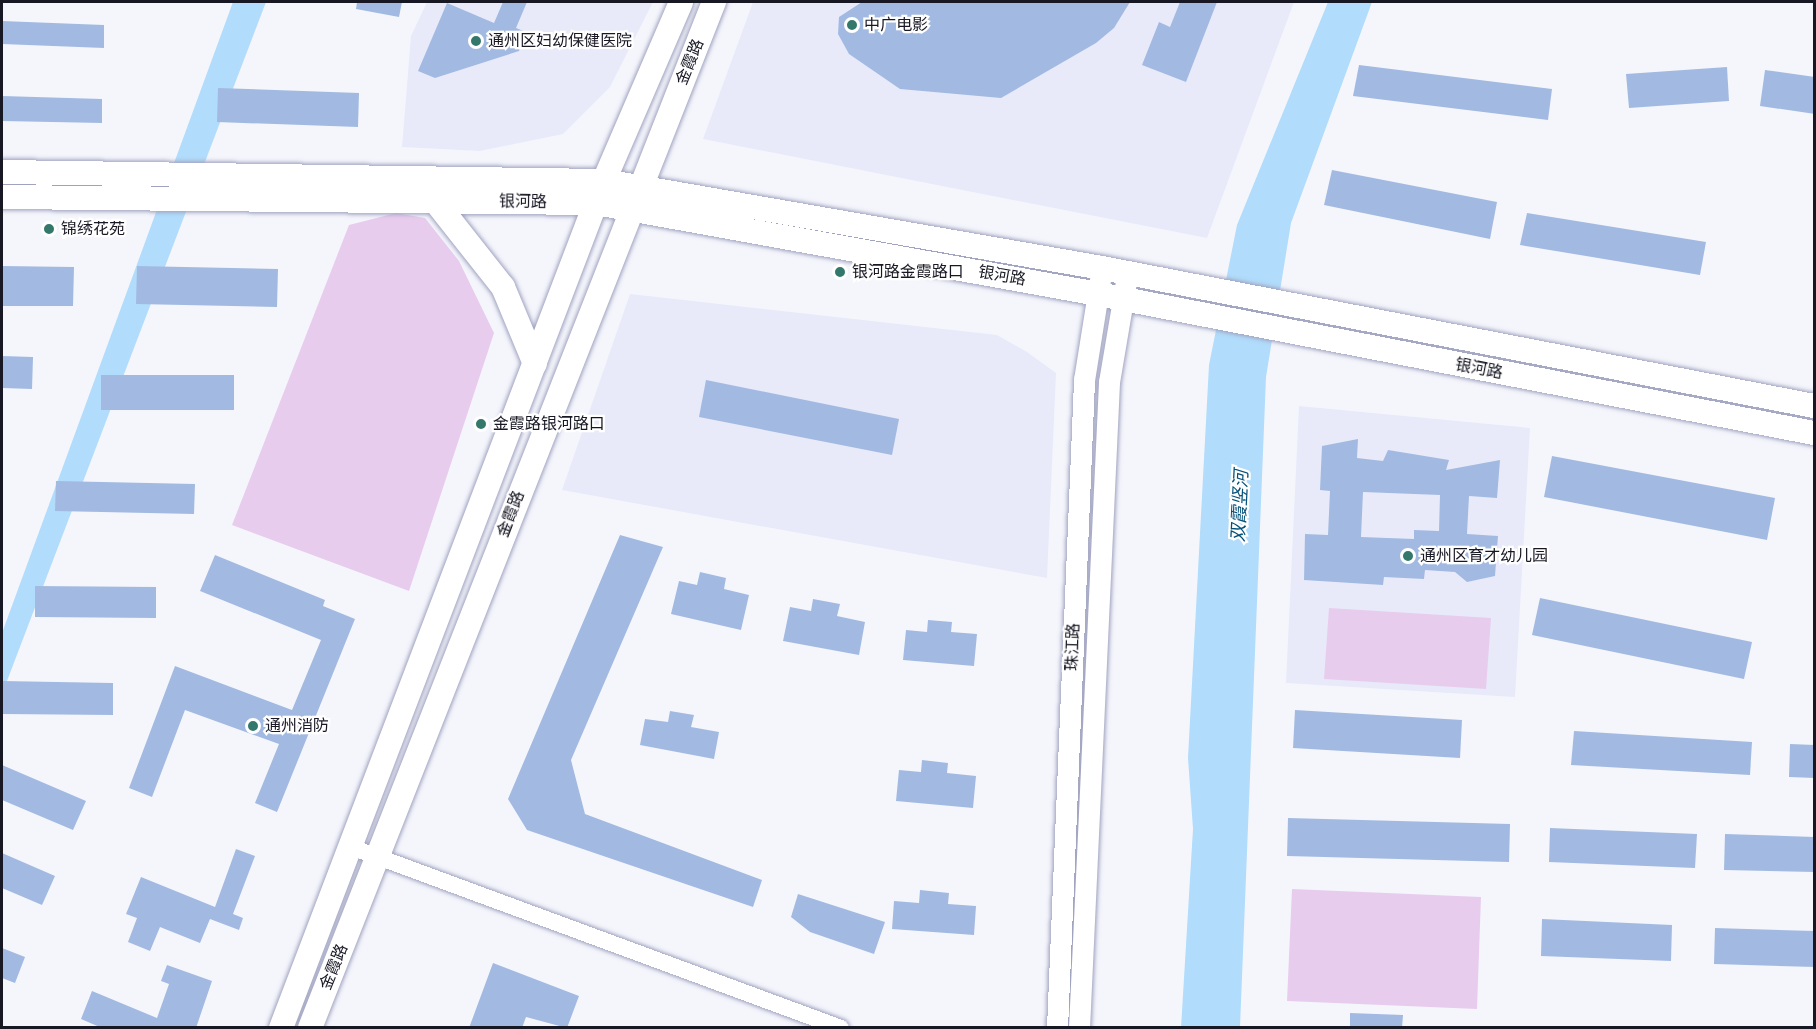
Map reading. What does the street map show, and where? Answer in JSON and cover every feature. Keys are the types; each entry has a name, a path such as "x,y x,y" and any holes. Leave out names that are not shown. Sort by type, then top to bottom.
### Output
{"main road":[{"name":"金霞路","path":"281,1028 604,180 681,2"},
{"name":"金霞路","path":"310,1028 714,2"},
{"name":"银河路","path":"2,172 604,180 1102,268 1127,276 1815,406"},
{"name":"银河路","path":"2,197 596,203 1098,294 1198,316 1815,433"},
{"path":"435,201 503,287 535,364"}],"street":[{"name":"珠江路","path":"1057,1028 1084,380 1102,268"},
{"name":"珠江路","path":"1079,1028 1109,382 1127,276"},
{"path":"351,847 841,1028"}],"shaded area":[{"path":"427,2 653,2 610,87 563,134 480,151 402,147 411,36"},
{"path":"753,2 1294,2 1207,238 703,139"},
{"path":"396,213 425,218 459,261 494,333 409,591 232,525 349,225"},
{"path":"630,294 997,335 1027,352 1056,373 1047,578 562,490"},
{"name":"通州区育才幼儿园","path":"1299,406 1530,428 1515,697 1286,683"},
{"path":"1329,608 1491,618 1486,689 1324,679"},
{"path":"1292,889 1481,897 1477,1009 1287,1001"}],"water":[{"path":"233,2 266,2 2,694 2,633"},
{"name":"双霞竖河","path":"1328,2 1372,2 1291,223 1266,377 1240,1027 1181,1028 1193,829 1188,758 1209,365 1237,225"}],"building":[{"path":"357,2 402,2 399,17 356,9"},
{"name":"通州区妇幼保健医院","path":"503,2 527,2 516,28 526,32 519,51 435,78 418,71 447,3 494,23"},
{"path":"862,2 1130,2 1114,28 1096,43 1001,98 900,89 849,54 838,34 839,17"},
{"path":"1180,2 1217,2 1186,82 1142,65 1159,22 1170,27"},
{"path":"2,21 104,25 104,48 2,44"},
{"path":"1359,65 1552,89 1548,120 1353,96"},
{"path":"1727,67 1729,101 1629,108 1626,74"},
{"path":"1765,70 1815,77 1815,114 1760,106"},
{"path":"218,88 359,93 358,127 217,122"},
{"path":"2,96 102,99 102,123 2,121"},
{"path":"1332,170 1497,202 1490,239 1324,205"},
{"path":"1527,213 1706,242 1700,275 1520,245"},
{"path":"2,266 74,267 73,306 2,306"},
{"path":"137,266 278,269 277,307 136,304"},
{"path":"2,356 33,357 32,389 2,388"},
{"path":"101,375 234,375 234,410 101,410"},
{"path":"706,380 899,419 892,455 699,417"},
{"path":"1358,439 1357,458 1383,461 1388,450 1449,460 1446,470 1500,460 1497,498 1469,496 1467,534 1498,536 1495,576 1467,582 1455,572 1425,570 1424,579 1384,577 1383,585 1304,580 1305,534 1328,535 1330,491 1320,490 1322,446","holes":["1363,492 1440,495 1439,531 1414,530 1414,539 1361,537"]},
{"path":"1552,456 1775,498 1767,540 1544,497"},
{"path":"56,481 195,484 194,514 55,511"},
{"path":"620,535 663,547 571,760 585,814 762,880 753,907 527,830 508,799"},
{"path":"215,555 325,600 323,606 355,619 277,812 255,803 279,744 185,710 152,797 129,788 175,666 292,710 321,640 200,591"},
{"path":"700,572 726,578 724,589 749,595 741,630 671,614 679,581 697,585"},
{"path":"35,586 156,587 156,618 35,617"},
{"path":"1540,598 1752,642 1744,679 1532,635"},
{"path":"813,599 840,604 837,616 865,622 859,655 783,641 790,607 811,611"},
{"path":"928,620 952,622 951,632 977,634 974,666 903,660 906,630 927,632"},
{"path":"2,681 113,683 113,715 2,714"},
{"path":"1295,710 1462,720 1460,758 1293,748"},
{"path":"670,711 694,715 691,727 719,732 714,759 640,745 645,719 668,722"},
{"path":"1574,731 1752,742 1750,775 1571,765"},
{"path":"1790,744 1815,745 1815,778 1789,777"},
{"path":"922,760 948,763 947,773 976,776 973,808 896,801 899,770 921,772"},
{"path":"2,765 86,801 73,830 2,800"},
{"path":"1288,818 1510,824 1509,862 1287,856"},
{"path":"1550,828 1697,834 1695,868 1549,862"},
{"path":"1725,834 1815,837 1815,872 1724,870"},
{"path":"236,849 255,856 233,914 243,918 239,930 210,919 200,943 160,927 150,951 128,942 137,918 126,914 141,877 215,907"},
{"path":"2,853 55,876 42,905 2,888"},
{"path":"920,890 949,893 948,904 976,906 974,935 892,929 894,901 919,903"},
{"path":"798,894 885,922 874,954 810,932 791,917"},
{"path":"1542,919 1672,925 1671,961 1541,956"},
{"path":"1715,928 1815,931 1815,967 1714,964"},
{"path":"2,948 25,957 15,983 2,978"},
{"path":"493,963 579,996 567,1028 526,1017 522,1028 469,1028"},
{"path":"167,965 212,981 196,1028 102,1028 81,1019 92,991 157,1018 169,984 161,981"},
{"path":"1350,1013 1403,1015 1402,1028 1350,1028"}],"place":[{"name":"中广电影","path":"852,25"},
{"name":"通州区妇幼保健医院","path":"476,41"},
{"name":"锦绣花苑","path":"49,229"},
{"name":"银河路金霞路口","path":"840,272"},
{"name":"金霞路银河路口","path":"481,424"},
{"name":"通州区育才幼儿园","path":"1408,556"},
{"name":"通州消防","path":"253,726"}]}
